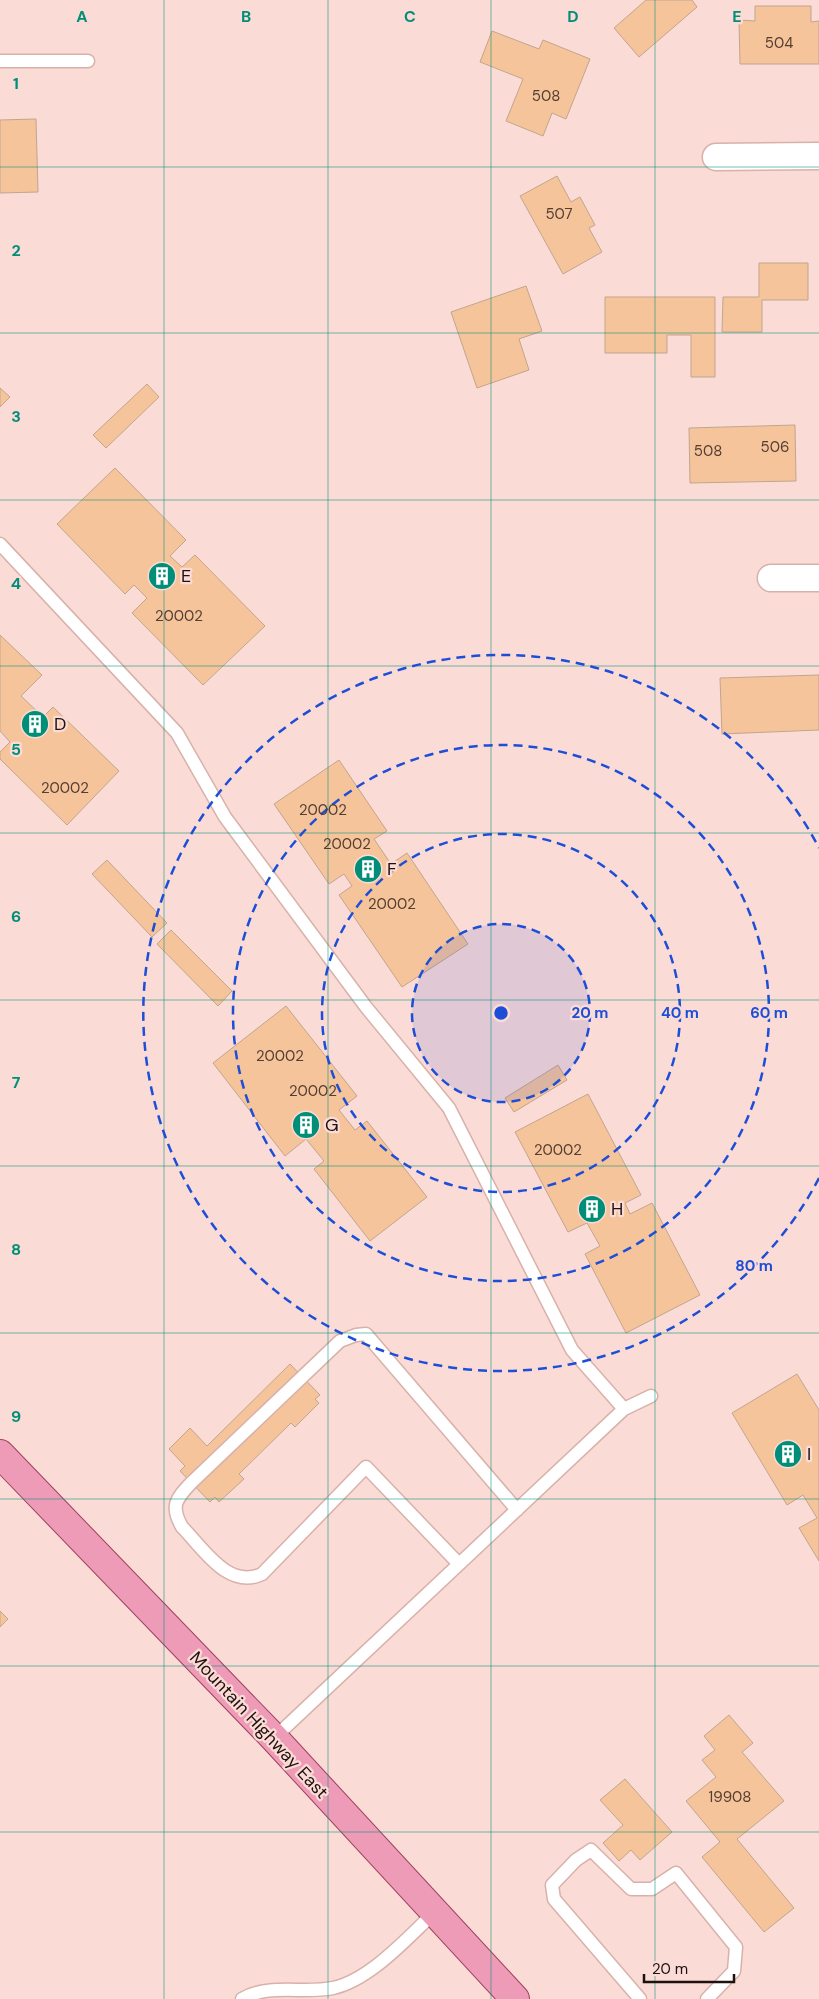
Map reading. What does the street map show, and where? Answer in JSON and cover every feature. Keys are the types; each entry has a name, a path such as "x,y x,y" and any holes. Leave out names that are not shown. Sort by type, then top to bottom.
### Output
{"main road":[{"name":"Mountain Highway East","path":"2,1459 274,1738 515,1999"}],"street":[{"path":"716,157 819,156"},
{"path":"771,578 819,578"}],"lane":[{"path":"0,61 88,61"},
{"path":"0,544 178,733 225,817 366,1008 449,1108 572,1350 624,1409"},
{"path":"459,1564 366,1467 262,1574 254,1578 246,1579 228,1573 182,1527 178,1519 177,1497 340,1341 356,1334 366,1334 517,1510"},
{"path":"274,1738 624,1409 651,1396"},
{"path":"640,1999 554,1899 552,1885 576,1860 591,1850 631,1890 652,1889 676,1873 736,1947 734,1971 707,1999"},
{"path":"242,1999 254,1992 334,1988 372,1970 434,1913"}],"building":[{"path":"646,0 692,0 697,7 639,57 614,28"},
{"path":"755,6 811,6 811,22 819,21 819,64 740,64 739,20 755,21"},
{"path":"492,31 539,49 543,40 590,59 566,119 552,113 543,136 506,121 523,79 480,62"},
{"path":"36,119 38,192 0,193 0,120"},
{"path":"557,176 571,202 580,197 595,225 589,228 602,252 563,274 520,196"},
{"path":"759,263 808,263 808,300 762,300 762,332 722,332 723,297 759,297"},
{"path":"526,286 542,331 519,339 529,370 477,388 451,312"},
{"path":"605,297 715,297 715,377 691,377 691,335 667,335 667,353 605,353"},
{"path":"147,384 159,397 106,448 93,435"},
{"path":"0,388 10,397 0,407"},
{"path":"795,425 796,481 690,483 689,428"},
{"name":"E","path":"115,468 186,540 170,556 182,567 195,555 265,626 203,685 132,613 147,598 134,585 125,594 57,524"},
{"name":"D","path":"0,635 42,675 21,696 43,717 53,707 119,771 67,825 0,759 0,752 10,742 0,731"},
{"path":"819,675 819,730 722,734 720,678"},
{"name":"F","path":"339,760 387,831 374,839 391,864 407,853 468,944 402,987 339,895 352,886 344,874 329,884 274,804"},
{"path":"107,860 167,923 152,937 92,874"},
{"path":"171,930 232,991 218,1006 157,944"},
{"name":"G","path":"286,1006 357,1096 339,1110 355,1130 367,1121 427,1197 370,1241 314,1169 324,1161 306,1139 285,1156 213,1063"},
{"path":"558,1065 567,1080 514,1112 505,1098"},
{"name":"H","path":"588,1094 641,1195 625,1203 630,1214 652,1203 700,1295 626,1333 585,1254 600,1246 587,1223 568,1232 515,1132"},
{"path":"290,1364 320,1395 315,1399 319,1403 295,1427 291,1423 239,1474 244,1479 219,1502 215,1497 210,1502 180,1471 185,1466 169,1449 190,1428 207,1446"},
{"name":"I","path":"797,1374 819,1410 819,1561 799,1528 817,1518 803,1495 787,1505 732,1413"},
{"path":"0,1611 8,1619 0,1627"},
{"path":"729,1715 753,1743 742,1752 784,1801 737,1839 794,1908 764,1932 702,1857 720,1842 686,1801 716,1777 702,1760 715,1750 704,1736"},
{"path":"625,1779 672,1832 640,1860 631,1850 619,1861 603,1843 623,1825 600,1800"}],"place":[{"name":"E","path":"162,576"},
{"name":"D","path":"35,724"},
{"name":"F","path":"368,869"},
{"name":"G","path":"306,1125"},
{"name":"H","path":"592,1209"},
{"name":"I","path":"788,1454"}]}
